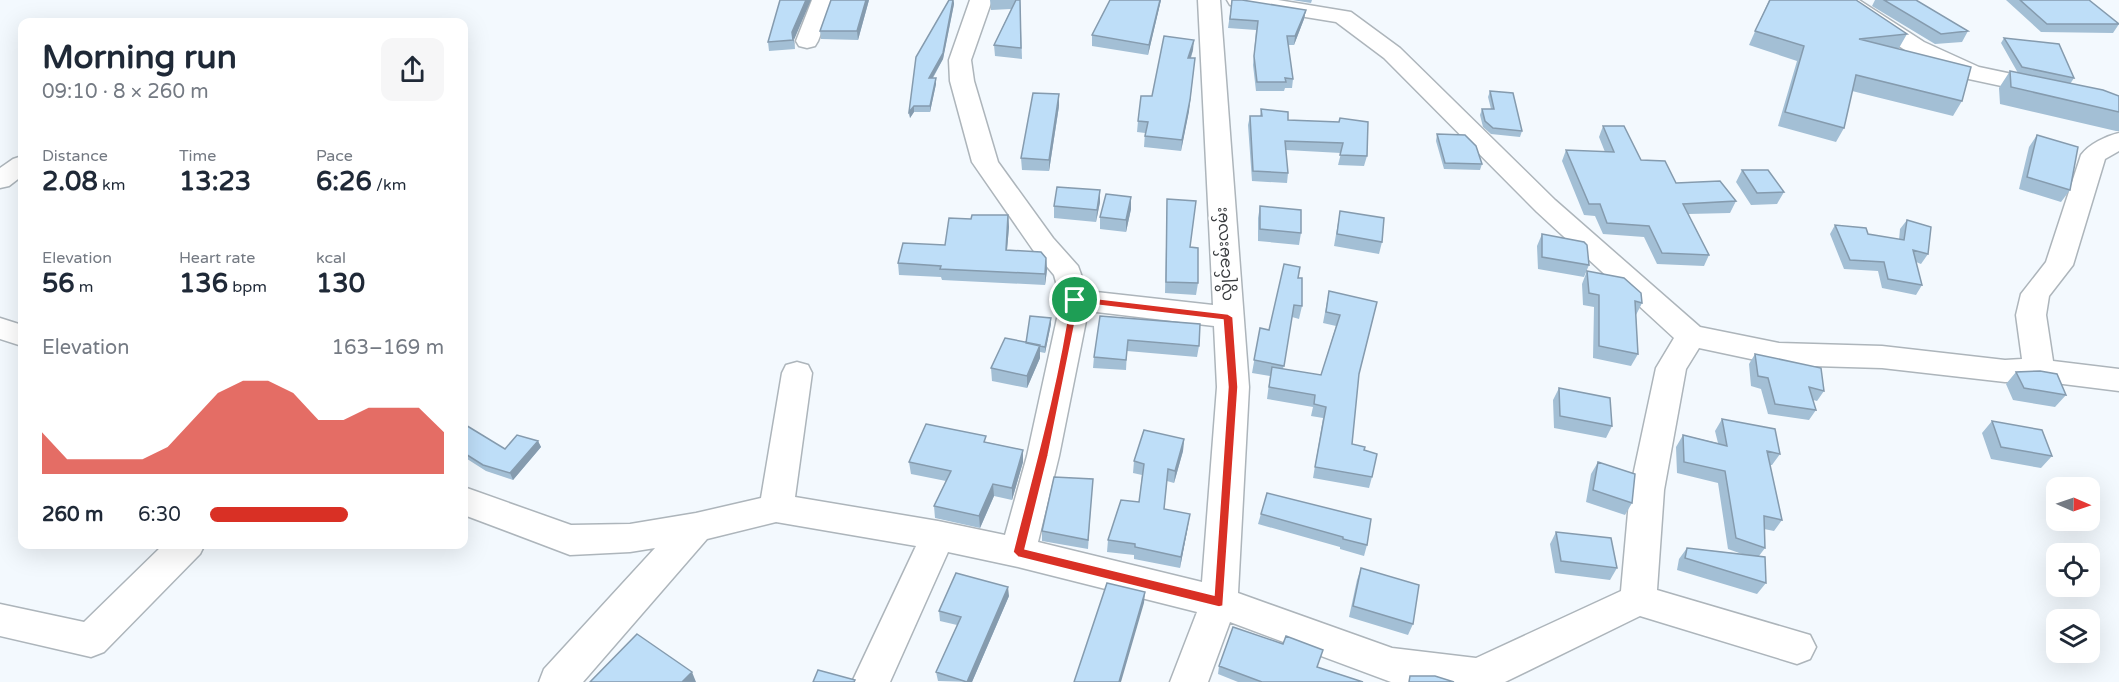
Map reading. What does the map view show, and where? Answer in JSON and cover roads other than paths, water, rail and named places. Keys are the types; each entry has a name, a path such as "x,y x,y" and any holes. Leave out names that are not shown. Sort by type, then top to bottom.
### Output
{"street":[{"path":"807,41 823,0"},
{"path":"981,0 960,60 962,81 985,162 1043,244 1068,273 1075,300 1043,456 1018,552"},
{"name":"လွိုင်ခမ်းလမ်း","path":"1189,682 1219,602 1233,387 1209,0"},
{"path":"1238,0 1351,8 1392,53 1546,206 1691,336 1779,354 1882,357 2005,371 2039,370 2119,380"},
{"path":"1845,0 1916,47 1971,73 2097,99 2119,107"},
{"path":"2039,370 2031,315 2035,294 2059,265 2094,155 2119,140"},
{"path":"0,180 18,167"},
{"path":"1075,300 1228,317"},
{"path":"0,328 18,335"},
{"path":"1638,600 1647,490 1671,368 1691,336"},
{"path":"776,508 797,373"},
{"path":"468,502 570,540 630,538 696,527 776,508 938,535 1018,552 1219,602 1392,665 1479,679 1638,600 1797,647"},
{"path":"558,682 696,527"},
{"path":"871,682 938,535"},
{"path":"0,620 91,640 183,549"}]}
